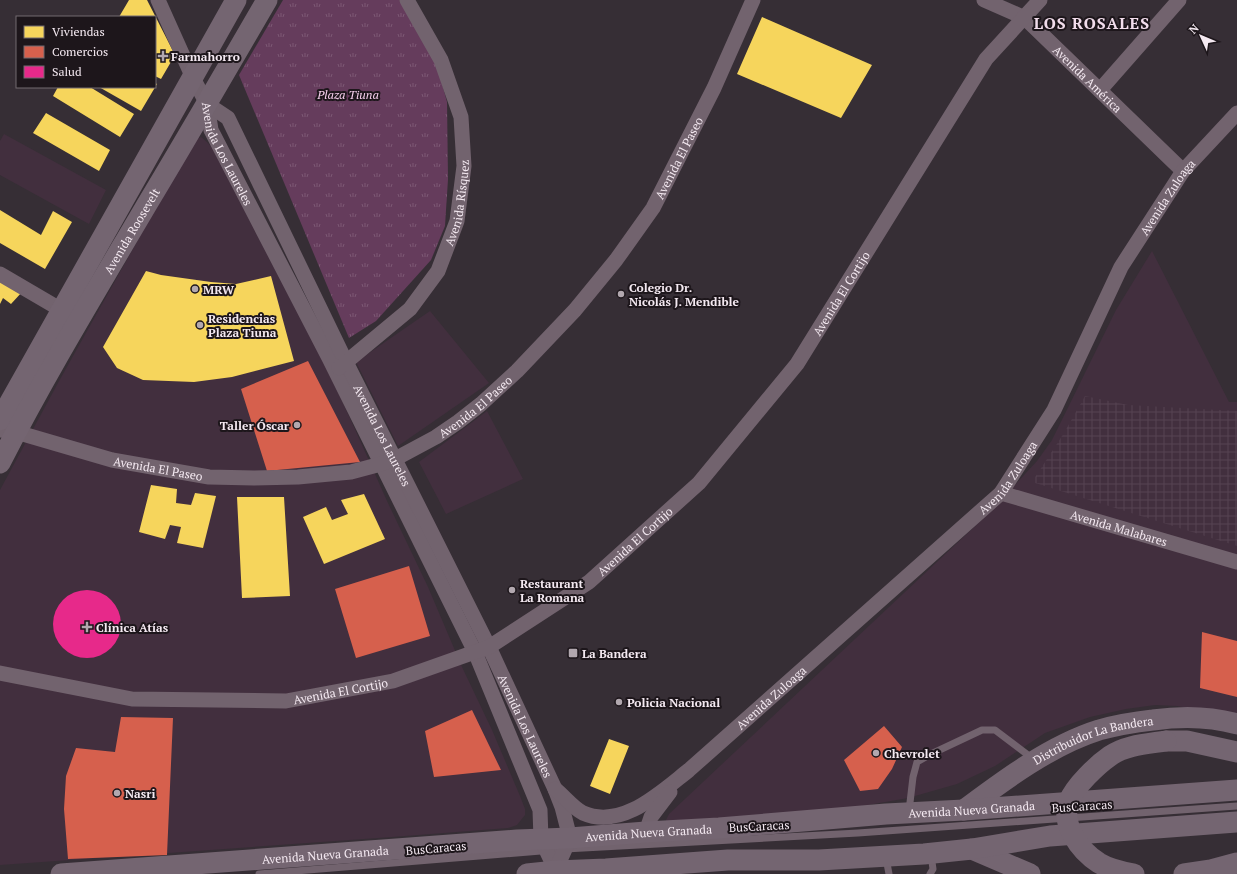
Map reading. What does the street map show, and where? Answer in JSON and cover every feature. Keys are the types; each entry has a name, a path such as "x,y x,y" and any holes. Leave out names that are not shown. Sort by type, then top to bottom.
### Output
{"main road":[{"name":"Avenida Roosevelt","path":"0,463 5,427 70,315 193,78 236,0"},
{"name":"Avenida Roosevelt","path":"70,315 207,104 267,0"},
{"name":"Distribuidor La Bandera","path":"964,810 1001,782 1036,761 1060,747 1099,731 1132,722 1173,717 1203,718 1237,724"},
{"path":"1134,874 1099,863 1079,845 1072,834 1067,812 1069,801 1077,788 1111,756 1140,744 1166,741 1187,741 1237,752"},
{"name":"Avenida Nueva Granada","path":"61,874 544,845 646,832 719,828 826,818 964,810 1237,790"},
{"path":"527,874 728,860 819,860 887,865 931,853 972,849 1050,836 1237,822"},
{"path":"972,849 1030,874"},
{"path":"1184,874 1211,870 1237,863"}],"street":[{"path":"158,0 193,78 207,104"},
{"name":"Avenida Rísquez","path":"341,366 410,310 438,272 457,221 464,166 461,117 442,60 407,0"},
{"name":"Avenida El Paseo","path":"5,427 112,460 209,476 254,478 298,477 351,472 395,459 441,433 458,422 491,395 553,334 616,260 653,208 714,88 753,0"},
{"name":"Avenida América","path":"984,0 1025,18 1183,171"},
{"name":"Avenida El Cortijo","path":"0,673 132,699 286,701 393,680 490,647 589,582 699,483 797,364 986,59 1040,0"},
{"path":"1100,90 1179,0"},
{"name":"Avenida Los Laureles","path":"207,104 211,130 341,366 395,459 490,647 555,789 562,807 568,843"},
{"name":"Avenida Los Laureles","path":"207,104 228,118 341,366 381,464 475,652 540,810 544,845"},
{"name":"Avenida Zuloaga","path":"555,789 582,812 594,816 608,817 619,815 645,804 689,770 1001,493 1054,410 1121,267 1183,171 1237,113"},
{"path":"0,274 70,315"},
{"name":"Avenida Malabares","path":"1001,493 1237,562"},
{"name":"Avenida Zuloaga","path":"646,832 652,817 689,770"},
{"path":"555,872 568,843"},
{"path":"544,845 555,872"}],"lane":[{"path":"909,813 913,776 917,762 982,730 995,730 1036,761"},
{"name":"BusCaracas","path":"568,843 866,832 1237,806"},
{"name":"BusCaracas","path":"259,874 544,845"},
{"path":"930,874 933,869 931,853"}],"shaded area":[{"path":"4,134 106,190 89,224 0,175 0,141"},
{"path":"201,137 214,150 318,348 387,501 428,587 462,667 492,730 525,809 525,815 517,825 508,828 392,837 0,865 0,490 192,143"},
{"path":"1152,251 1229,402 1237,402 1237,717 1177,706 1155,705 1126,709 1090,717 1045,733 995,766 957,784 908,798 851,808 666,824 669,814 989,513 1037,461 1052,440 1116,310"},
{"path":"430,311 489,383 398,446 356,362"},
{"path":"1085,396 1128,405 1237,411 1237,546 1032,482 1064,433"},
{"path":"487,411 523,479 446,514 419,462"}],"green space":[{"name":"Plaza Tiuna","path":"283,0 405,0 436,62 447,102 448,179 445,226 431,260 376,321 349,338 239,75"}],"building: Viviendas":[{"path":"129,0 147,0 155,16 120,16"},
{"path":"762,17 872,65 841,118 737,74"},
{"path":"156,18 175,55 161,79 156,76"},
{"path":"57,88 92,88 134,114 120,137 53,96"},
{"path":"101,88 155,88 141,111"},
{"path":"46,113 110,150 99,171 33,133"},
{"path":"0,210 41,235 53,211 72,222 45,269 0,243"},
{"name":"Residencias Plaza Tiuna","path":"146,271 161,275 236,284 271,276 294,361 232,377 194,382 143,380 117,368 103,347"},
{"path":"0,277 22,292 11,304 3,298 0,304"},
{"path":"151,485 177,489 176,503 191,505 195,493 216,496 203,548 177,543 181,527 170,525 165,539 139,532"},
{"path":"364,494 385,539 324,564 303,517 326,507 332,520 348,514 341,500"},
{"path":"237,497 284,497 290,596 242,598"},
{"path":"609,739 629,746 610,794 590,786"}],"building: Comercios":[{"name":"Taller Óscar","path":"308,361 360,462 267,471 241,389"},
{"path":"409,566 430,636 356,658 335,589"},
{"path":"1202,632 1237,641 1237,697 1200,688"},
{"path":"472,710 501,770 434,777 425,731"},
{"name":"Nasri","path":"121,717 173,718 167,855 68,859 64,809 66,776 76,748 115,752"},
{"name":"Chevrolet","path":"884,726 902,747 892,769 878,789 860,791 844,760"}],"building: Salud":[{"name":"Clínica Atías","path":"80,590 94,590 106,595 116,605 121,617 121,631 116,643 106,653 94,658 80,658 68,653 58,643 53,631 53,617 58,605 68,595"}],"place":[{"name":"Farmahorro","path":"163,56"},
{"name":"MRW","path":"195,289"},
{"name":"Colegio Dr. Nicolás J. Mendible","path":"621,294"},
{"name":"Residencias Plaza Tiuna","path":"200,325"},
{"name":"Taller Óscar","path":"297,425"},
{"name":"Restaurant La Romana","path":"512,590"},
{"name":"Clínica Atías","path":"87,627"},
{"name":"La Bandera","path":"573,653"},
{"name":"Policia Nacional","path":"619,702"},
{"name":"Chevrolet","path":"876,753"},
{"name":"Nasri","path":"117,793"}],"district":[{"name":"LOS ROSALES","path":"1092,23"}]}
